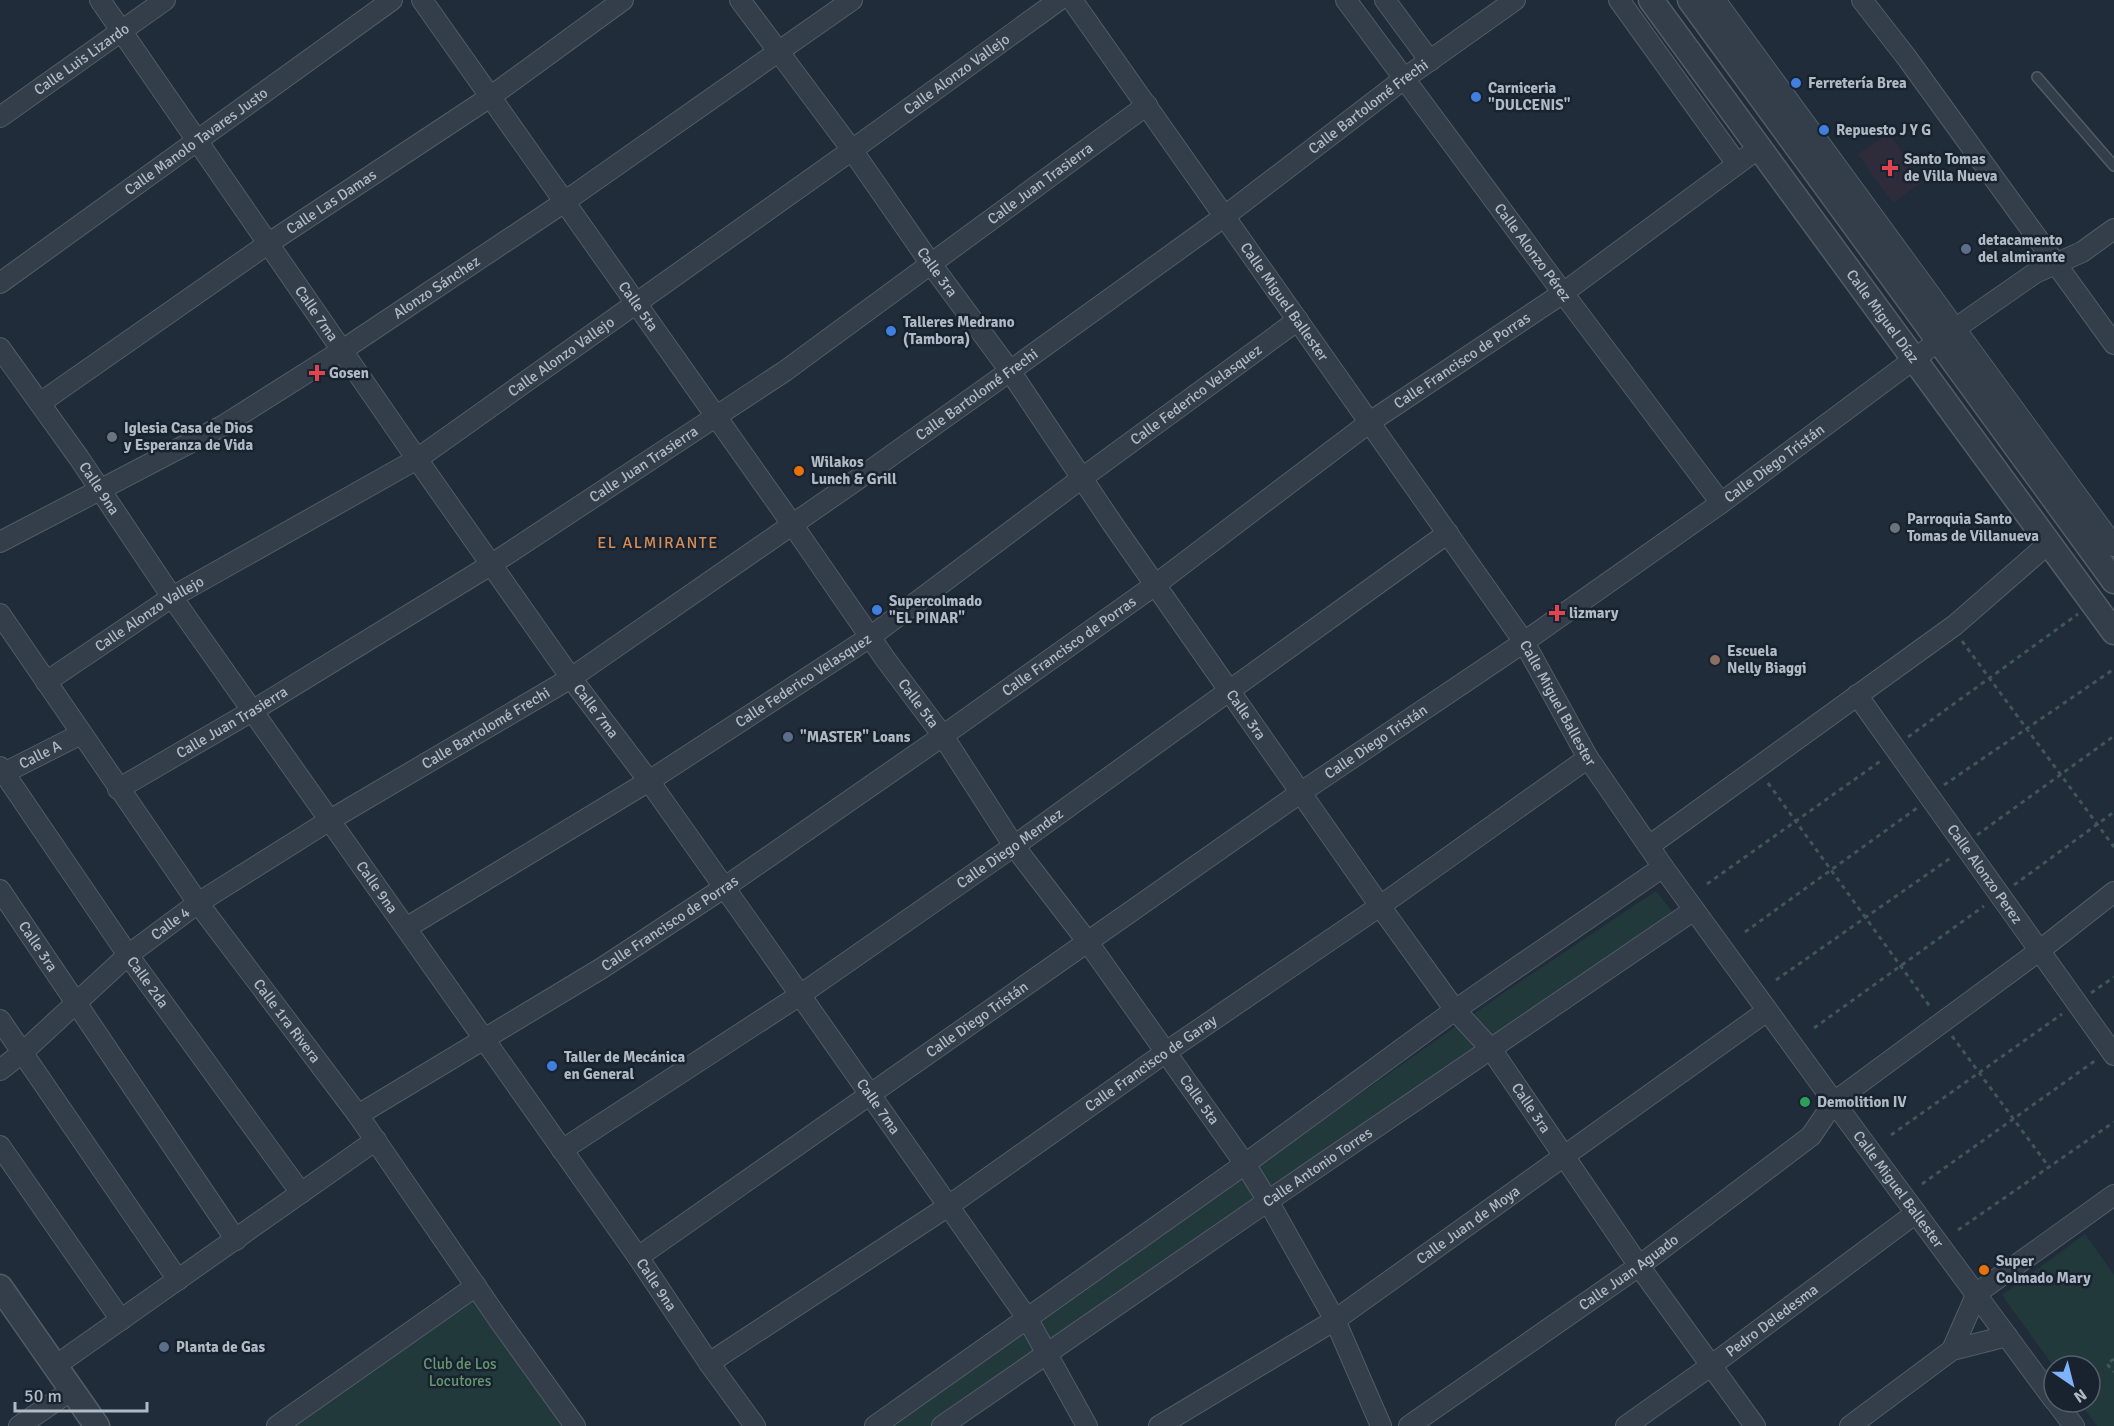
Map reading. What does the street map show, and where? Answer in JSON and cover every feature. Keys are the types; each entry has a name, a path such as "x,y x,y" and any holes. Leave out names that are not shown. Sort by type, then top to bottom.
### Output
{"street":[{"name":"Calle 7ma","path":"100,0 341,351 571,678 725,887 947,1207 1027,1318 1087,1426"},
{"name":"Calle Luis Lizardo","path":"0,117 165,0"},
{"name":"Calle Manolo Tavares Justo","path":"0,283 392,0"},
{"name":"Calle 5ta","path":"422,0 870,637 943,736 1014,846 1087,941 1245,1164 1335,1320 1382,1426"},
{"name":"Calle Las Damas","path":"40,403 269,243 490,97 623,0"},
{"name":"Calle 3ra","path":"740,0 852,150 931,264 1010,371 1300,793 1455,1010 1491,1049 1639,1266 1755,1426"},
{"name":"Alonzo Sánchez","path":"0,542 224,425 341,351 565,202 852,0"},
{"name":"Calle Alonzo Vallejo","path":"46,682 172,597 417,459 637,304 1059,0"},
{"name":"Calle Miguel Ballester","path":"1072,0 1524,642 1588,758 1648,846 2042,1383"},
{"name":"Calle Alonzo Pérez","path":"1346,0 1721,503"},
{"path":"1385,0 1430,61"},
{"name":"Calle Bartolomé Frechi","path":"330,820 571,678 1010,371 1225,216 1405,78 1515,0"},
{"path":"1619,0 1737,164"},
{"name":"Calle Miguel Díaz","path":"1652,0 2114,632"},
{"name":"Calle Miguel Díaz","path":"1690,0 1947,334 2114,546"},
{"name":"Calle Miguel Díaz","path":"1715,0 1947,334 2114,581"},
{"path":"1862,0 1907,58 2114,344"},
{"name":"Calle Juan Trasierra","path":"118,789 252,711 492,564 785,371 1147,105"},
{"name":"Calle Francisco de Porras","path":"358,1114 602,968 725,887 1155,585 1370,422 1563,293 1760,148"},
{"name":"Calle Diego Tristán","path":"638,1257 1300,793 1524,642 1721,503 1947,334 2035,273 2082,252 2114,230"},
{"name":"Calle Federico Velasquez","path":"406,928 649,781 870,637 1298,320"},
{"name":"Calle 9na","path":"0,348 252,711 638,1257 754,1426"},
{"name":"Calle Diego Mendez","path":"562,1150 800,995 1014,846 1448,532"},
{"path":"1648,846 1955,625 2049,543"},
{"name":"Calle 1ra Rivera","path":"0,614 198,903 358,1114 575,1426"},
{"name":"Calle Alonzo Perez","path":"1857,695 2039,951 2106,1056"},
{"name":"Calle A","path":"1,771 81,734"},
{"name":"Calle Francisco de Garay","path":"710,1364 947,1207 1166,1052 1380,906 1588,758"},
{"name":"Calle 2da","path":"1,771 128,955 301,1193"},
{"name":"Calle 4","path":"0,1070 23,1052 128,955 198,903 330,820"},
{"path":"875,1426 1245,1164 1455,1010 1663,867"},
{"name":"Calle 3ra","path":"0,890 236,1240"},
{"name":"Calle Juan Aguado","path":"1409,1426 1639,1266 1811,1136 1834,1102 2039,951 2114,892"},
{"name":"Calle Antonio Torres","path":"942,1426 1694,910"},
{"name":"Calle Juan de Moya","path":"1159,1426 1335,1320 1767,1011"},
{"path":"0,1020 178,1280"},
{"path":"55,1366 375,1140"},
{"path":"0,1146 121,1320"},
{"path":"1952,1350 1977,1293 2114,1196"},
{"name":"Pedro Deledesma","path":"1626,1426 1916,1213"},
{"path":"277,1426 476,1286"},
{"path":"0,1287 97,1426"},
{"path":"1850,1426 1952,1350 2007,1336"},
{"path":"19,1426 72,1390"},
{"name":"Calle Miguel Ballester","path":"2065,1414 2074,1426"}],"lane":[{"path":"2037,77 2114,166"}],"path":[{"path":"1904,740 2079,613"},
{"path":"1958,636 2114,847"},
{"path":"1939,788 2114,669"},
{"path":"1972,838 2114,736"},
{"path":"1707,884 1883,759"},
{"path":"1767,780 1934,1012"},
{"path":"1745,932 1919,807"},
{"path":"2008,889 2114,812"},
{"path":"1776,980 1953,856"},
{"path":"1814,1028 1988,903"},
{"path":"2086,997 2114,977"},
{"path":"1891,1135 2066,1011"},
{"path":"1951,1034 2049,1167"},
{"path":"1922,1184 2106,1056"},
{"path":"1958,1230 2114,1122"},
{"path":"2114,1359 2107,1364 2114,1372"}],"shaded area":[{"name":"Santo Tomas de Villa Nueva","path":"1889,133 1922,182 1893,203 1858,154"}],"green space":[{"path":"1656,891 1679,920 942,1426 887,1426 1505,992"},
{"path":"2085,1234 2114,1275 2114,1426 2097,1426 2088,1414 2102,1414 2102,1354 2045,1354 2002,1295"},
{"name":"Club de Los Locutores","path":"473,1297 565,1426 291,1426"}],"place":[{"name":"Ferretería Brea","path":"1796,83"},
{"name":"Carniceria \"DULCENIS\"","path":"1476,97"},
{"name":"Repuesto J Y G","path":"1824,130"},
{"name":"Santo Tomas de Villa Nueva","path":"1890,168"},
{"name":"detacamento del almirante","path":"1966,249"},
{"name":"Talleres Medrano (Tambora)","path":"891,331"},
{"name":"Gosen","path":"317,373"},
{"name":"Iglesia Casa de Dios y Esperanza de Vida","path":"112,437"},
{"name":"Wilakos Lunch & Grill","path":"799,471"},
{"name":"Parroquia Santo Tomas de Villanueva","path":"1895,528"},
{"name":"Supercolmado \"EL PINAR\"","path":"877,610"},
{"name":"lizmary","path":"1557,613"},
{"name":"Escuela Nelly Biaggi","path":"1715,660"},
{"name":"\"MASTER\" Loans","path":"788,737"},
{"name":"Taller de Mecánica en General","path":"552,1066"},
{"name":"Demolition IV","path":"1805,1102"},
{"name":"Super Colmado Mary","path":"1984,1270"},
{"name":"Planta de Gas","path":"164,1347"}],"district":[{"name":"EL ALMIRANTE","path":"658,543"}]}
